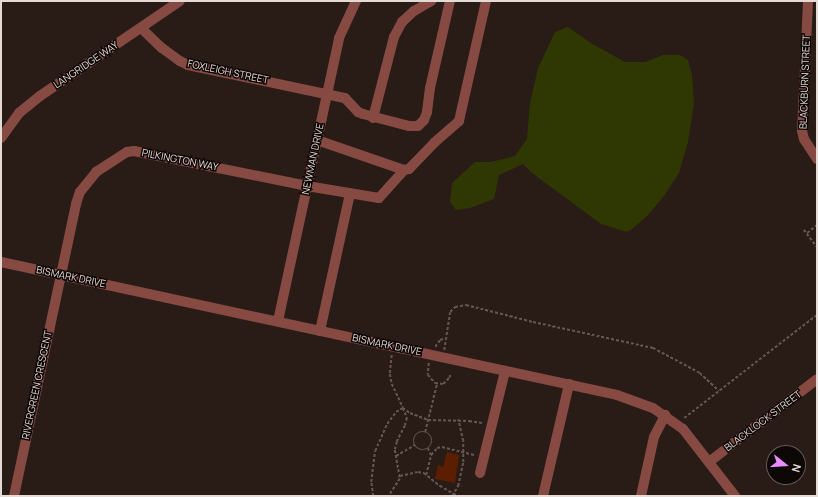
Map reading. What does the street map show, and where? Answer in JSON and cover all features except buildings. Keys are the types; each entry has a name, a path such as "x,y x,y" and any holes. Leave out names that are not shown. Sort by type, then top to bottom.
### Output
{"street":[{"name":"LANGRIDGE WAY","path":"1,138 19,113 40,96 180,1"},
{"path":"374,118 394,37 402,22 414,11 431,1"},
{"name":"FOXLEIGH STREET","path":"141,28 162,48 188,65 327,93 345,98 358,112 374,118 409,126 418,126 424,120 427,112 430,88 450,1"},
{"path":"316,140 404,170 414,165 434,142 459,121 486,1"},
{"name":"BLACKBURN STREET","path":"808,1 802,131 804,139 817,159"},
{"name":"NEWMAN DRIVE","path":"278,321 339,38 354,2"},
{"name":"PILKINGTON WAY","path":"61,275 76,204 80,192 96,172 127,152 143,152 307,186 379,198 404,170"},
{"path":"320,331 350,193"},
{"name":"BISMARK DRIVE","path":"1,262 625,397 640,402 665,415 683,429 736,496"},
{"name":"RIVERGREEN CRESCENT","path":"14,496 61,275"},
{"path":"480,473 505,370"},
{"name":"BLACKLOCK STREET","path":"709,462 817,379"},
{"path":"543,496 569,384"},
{"path":"641,496 654,437 665,415"}],"path":[{"path":"807,233 817,225"},
{"path":"804,230 817,247"},
{"path":"443,357 450,312 455,307 466,305 532,322 653,348 700,373 719,391"},
{"path":"676,424 817,315"},
{"path":"435,347 440,340 447,338"},
{"path":"391,495 400,476 396,456 397,442 405,426 407,418 392,384 390,374 393,347"},
{"path":"430,363 428,375 431,380 437,383 443,384 451,373"},
{"path":"426,432 437,383"},
{"path":"403,408 428,420 458,420 492,425"},
{"path":"373,496 371,482 375,451 387,424 396,412 403,408"},
{"path":"452,496 458,486 462,468 463,452 458,420"},
{"path":"426,432 430,435 432,441 428,448 422,450 415,444 414,439 417,434 426,432"},
{"path":"396,456 415,444"},
{"path":"426,475 431,455 437,448 442,447 484,458"},
{"path":"428,448 431,455"},
{"path":"400,476 418,472 426,475 440,486 457,496"}],"green space":[{"path":"568,27 591,43 625,62 645,62 663,55 680,55 688,60 692,75 694,103 688,142 679,173 664,196 647,216 627,232 601,224 532,173 523,164 499,175 494,199 470,208 456,210 450,202 452,183 475,162 491,162 515,156 527,139 530,103 538,68 555,32"}]}
